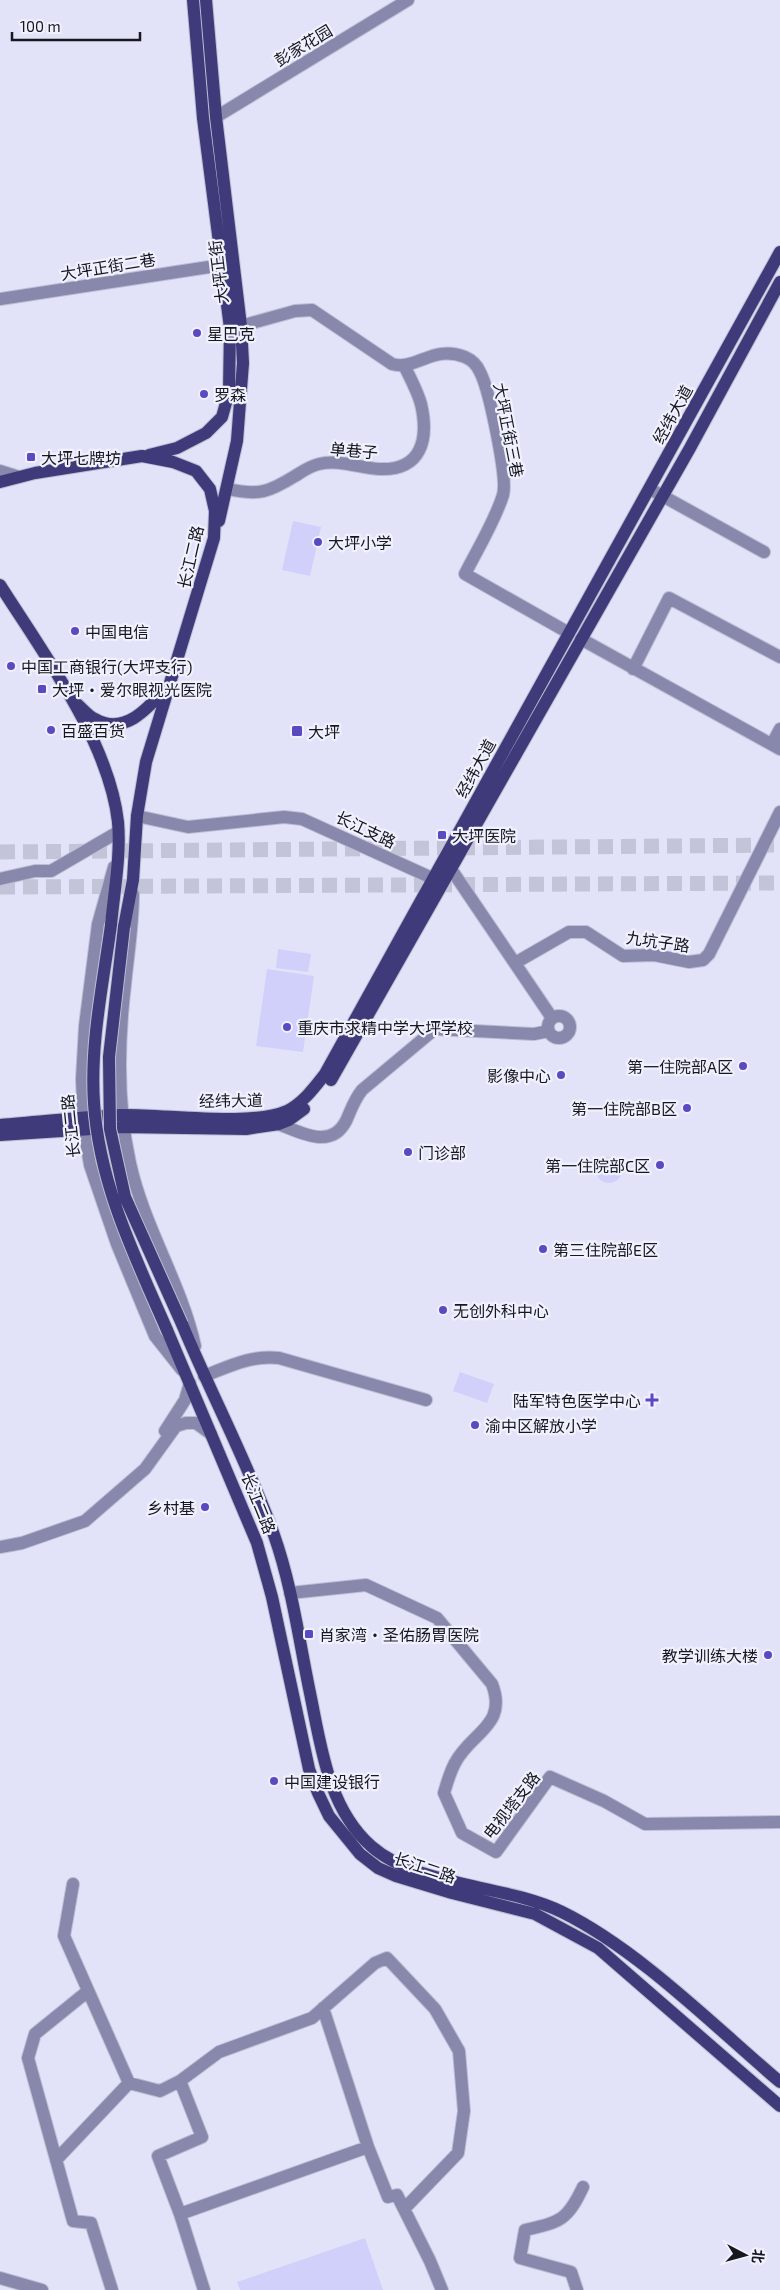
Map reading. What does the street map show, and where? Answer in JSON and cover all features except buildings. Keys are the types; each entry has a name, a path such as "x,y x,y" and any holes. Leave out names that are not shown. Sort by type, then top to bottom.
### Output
{"main road":[{"name":"大坪正街","path":"142,456 177,448 197,440 215,426 224,411 229,392 231,350 222,264 202,118 194,0"},
{"name":"大坪正街","path":"206,0 216,117 241,326 242,390 237,441 228,489 214,538"},
{"name":"经纬大道","path":"83,1124 260,1117 287,1110 300,1102 325,1074 780,252"},
{"name":"经纬大道","path":"122,1121 246,1129 279,1124 289,1120 305,1109 333,1077 662,496 780,282"},
{"name":"长江二路","path":"0,482 19,476 142,456 185,465 196,471 204,479 214,500 214,538 146,762 137,816 134,880 124,927 109,1057 110,1129 125,1197 264,1508 283,1564 290,1593 324,1762 342,1808 369,1844 398,1864 537,1900 600,1933 665,1984 780,2082"},
{"name":"长江二路","path":"0,488 19,476"},
{"name":"长江二路","path":"0,585 72,699 89,733 112,793 118,832 117,856 111,925 96,1032 93,1069 97,1135 111,1196 120,1222 246,1514 266,1572 309,1769 321,1801 343,1836 360,1854 378,1868 396,1876 452,1893 534,1914 598,1948 780,2106"},
{"name":"长江二路","path":"0,597 25,625"},
{"name":"长江二路","path":"72,699 94,719 108,724 123,724 147,709 171,683"},
{"path":"0,1125 83,1124"},
{"path":"0,1135 83,1124"}],"street":[{"name":"彭家花园","path":"216,117 408,0"},
{"name":"大坪正街二巷","path":"0,299 222,264"},
{"path":"241,326 294,311 312,310 392,364 404,365"},
{"name":"大坪正街三巷","path":"404,365 433,354 458,354 467,357 476,364 485,384 504,487 499,504 465,574 569,633"},
{"name":"单巷子","path":"228,489 248,493 272,490 311,466 321,463 381,469 405,464 418,456 424,438 421,405 404,365"},
{"path":"0,471 19,476"},
{"path":"650,489 764,552"},
{"path":"633,669 670,598 780,657"},
{"path":"581,639 776,746 780,729"},
{"name":"九坑子路","path":"515,963 569,932 578,931 593,935 623,956 654,955 689,962 703,960 709,954 780,812"},
{"name":"长江支路","path":"137,816 188,826 284,817 318,825 432,878"},
{"path":"0,879 35,871 51,871 118,832"},
{"name":"长江二路","path":"117,856 98,924 85,1026 82,1079 83,1124 90,1165 114,1236 155,1336 188,1379"},
{"path":"451,869 552,1018"},
{"name":"长江二路","path":"134,880 133,928 125,986 121,1043 122,1121 130,1164 150,1226 190,1321 202,1371"},
{"path":"559,1016 565,1018 569,1024 569,1031 561,1038 553,1037 549,1031 548,1024 552,1018 559,1016"},
{"path":"260,1117 313,1137 331,1137 337,1133 362,1090 435,1030 534,1034 549,1031"},
{"path":"90,1165 99,1152 109,1148 125,1155 130,1164"},
{"path":"202,1371 263,1356 279,1358 426,1400"},
{"path":"130,1483 181,1407 188,1379"},
{"path":"0,1547 22,1543 85,1521 148,1465 176,1426 196,1423 211,1434"},
{"name":"电视塔支路","path":"290,1593 366,1585 436,1618 492,1684 497,1698 496,1714 455,1762 444,1793 462,1833 496,1852 550,1777 604,1801 645,1824 780,1822"},
{"path":"73,1884 64,1936 129,2083"},
{"path":"129,2083 160,2091 180,2081 219,2052 312,2018 376,1962 387,1958 435,2010 459,2051 464,2111 458,2153 404,2209"},
{"path":"88,1991 35,2034 29,2048 28,2058 73,2221 91,2224 112,2290"},
{"path":"323,2008 368,2147 388,2197 397,2195 430,2261 442,2290"},
{"path":"180,2081 202,2137 158,2156 180,2214 204,2290"},
{"path":"56,2160 129,2083"},
{"path":"180,2214 368,2147"},
{"path":"577,2290 571,2272 520,2258 525,2230 558,2222 574,2206 582,2187"},
{"path":"0,2278 42,2290"}],"shaded area":[{"path":"293,521 321,527 310,576 282,570"},
{"path":"278,949 311,954 308,972 276,968"},
{"path":"267,969 314,976 303,1052 256,1046"},
{"path":"609,1157 618,1161 622,1170 618,1179 609,1183 600,1179 596,1170 600,1161"},
{"path":"460,1372 494,1384 487,1403 453,1391"},
{"path":"365,2238 383,2290 240,2290 237,2282"}],"tunnel":[{"path":"0,852 780,845"},
{"path":"0,887 780,883"}],"place":[{"name":"星巴克","path":"197,333"},
{"name":"罗森","path":"204,394"},
{"name":"大坪七牌坊","path":"31,457"},
{"name":"大坪小学","path":"318,542"},
{"name":"中国电信","path":"75,631"},
{"name":"中国工商银行(大坪支行)","path":"11,666"},
{"name":"大坪‧爱尔眼视光医院","path":"42,689"},
{"name":"百盛百货","path":"51,730"},
{"name":"大坪","path":"297,731"},
{"name":"大坪医院","path":"442,835"},
{"name":"重庆市求精中学大坪学校","path":"287,1027"},
{"name":"第一住院部A区","path":"743,1066"},
{"name":"影像中心","path":"561,1075"},
{"name":"第一住院部B区","path":"687,1108"},
{"name":"门诊部","path":"408,1152"},
{"name":"第一住院部C区","path":"660,1165"},
{"name":"第三住院部E区","path":"543,1249"},
{"name":"无创外科中心","path":"443,1310"},
{"name":"陆军特色医学中心","path":"652,1400"},
{"name":"渝中区解放小学","path":"475,1425"},
{"name":"乡村基","path":"205,1507"},
{"name":"肖家湾‧圣佑肠胃医院","path":"309,1634"},
{"name":"教学训练大楼","path":"768,1655"},
{"name":"中国建设银行","path":"274,1781"}]}
